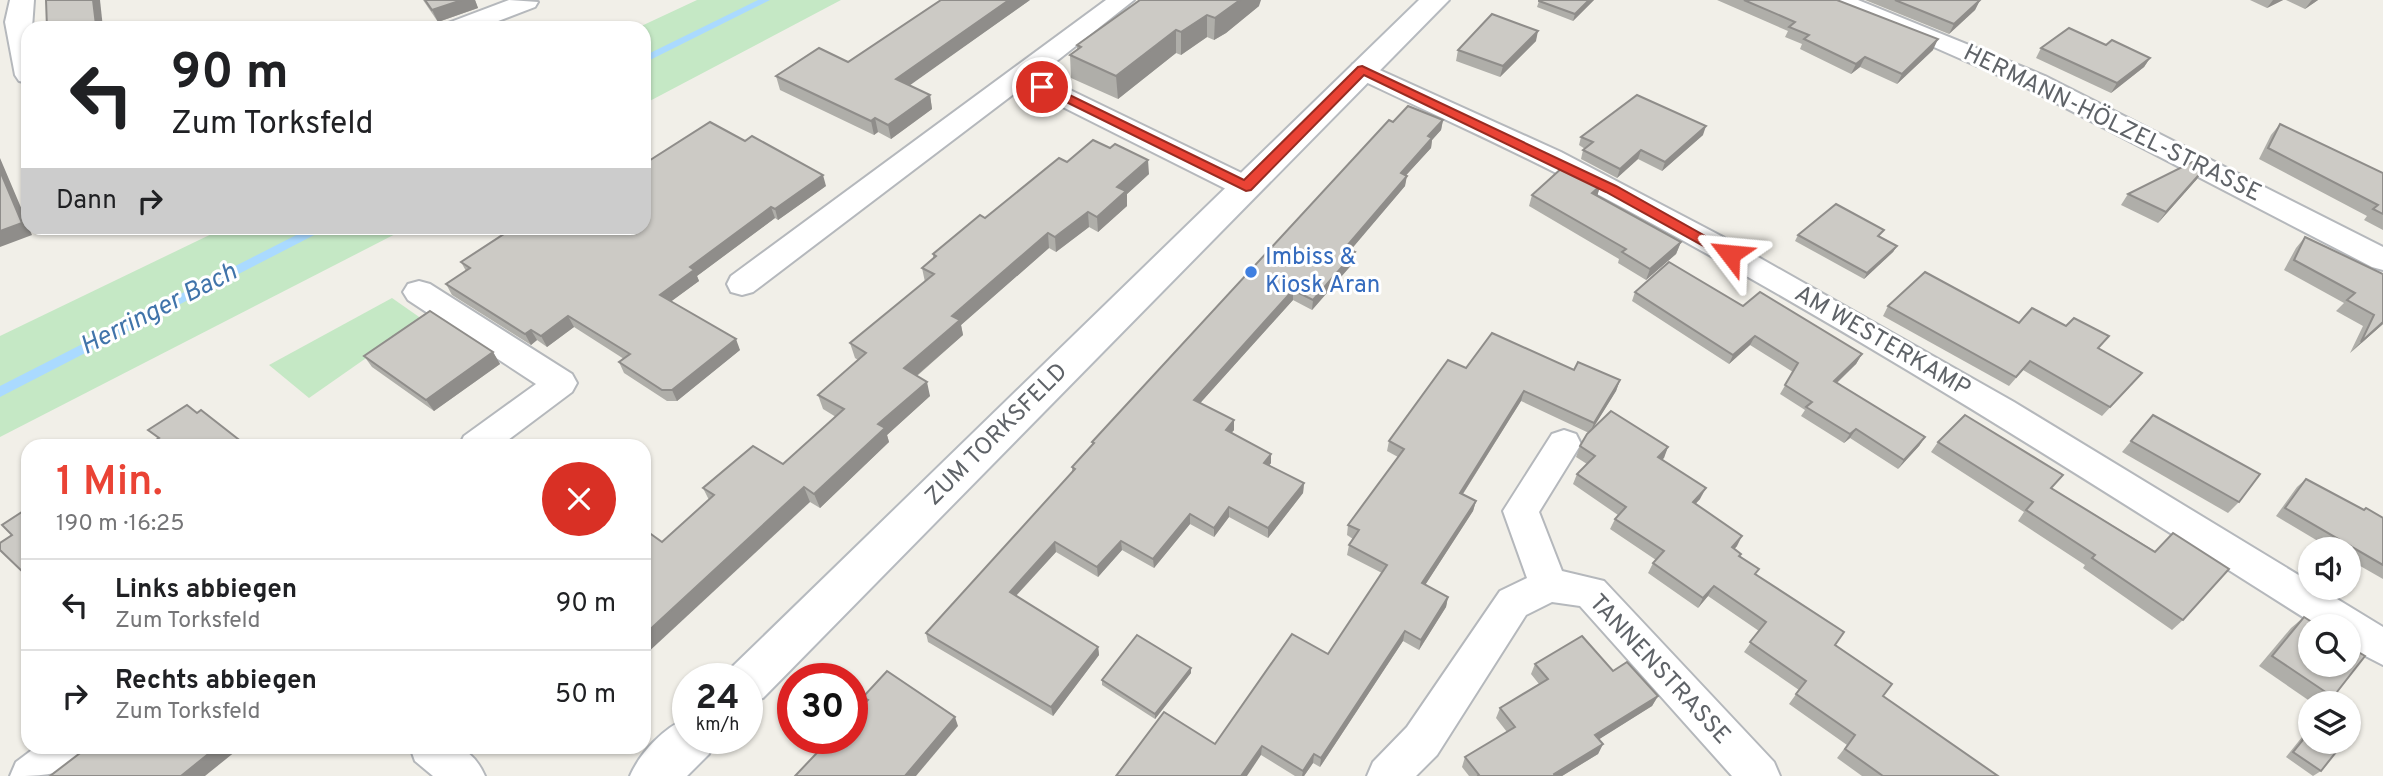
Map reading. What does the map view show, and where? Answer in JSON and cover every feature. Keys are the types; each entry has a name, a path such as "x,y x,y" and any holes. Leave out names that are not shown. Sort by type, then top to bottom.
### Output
{"main road":[{"name":"ZUM TORKSFELD","path":"763,667 1435,0"},
{"path":"654,776 676,754"}],"street":[{"path":"21,38 18,22 22,0"},
{"path":"476,21 526,2 524,0"},
{"path":"742,284 1122,0"},
{"name":"HERMANN-HÖLZEL-STRASSE","path":"1836,0 1927,35 2036,82 2383,260"},
{"name":"AM WESTERKAMP","path":"1362,70 1611,189 1754,267 2188,525 2383,648"},
{"path":"1021,76 1246,187"},
{"path":"419,292 560,383 485,439"},
{"path":"1388,776 1422,741 1513,603 1549,585 1521,511 1564,444"},
{"name":"TANNENSTRASSE","path":"1549,585 1591,592 1759,776"},
{"path":"31,776 61,754"},
{"path":"438,754 464,776"}],"green space":[{"path":"697,0 841,0 651,100 651,21"},
{"path":"209,235 393,235 0,437 0,336"},
{"path":"392,298 422,319 309,398 269,365"}],"building":[{"path":"46,0 93,0 96,21 47,21"},
{"path":"425,0 462,0 432,10"},
{"path":"941,0 1009,0 896,79 930,95 888,125 875,118 871,121 776,76 819,48 848,62"},
{"path":"1140,0 1240,0 1215,18 1207,15 1181,32 1176,30 1116,76 1070,55 1081,47 1077,45"},
{"path":"1539,0 1589,0 1575,14"},
{"path":"1744,0 1837,0 1938,39 1902,74 1865,57 1856,64 1804,39 1809,35 1789,27 1795,22"},
{"path":"1895,0 1980,0 1954,24"},
{"path":"1492,14 1538,31 1503,66 1458,50"},
{"path":"2069,28 2106,45 2112,40 2150,58 2117,83 2041,48"},
{"path":"1637,95 1706,126 1665,162 1641,150 1620,169 1583,150 1593,142 1581,137"},
{"path":"1408,106 1443,120 1428,136 1432,138 1401,173 1407,176 1345,248 1355,252 1313,300 1293,290 1194,400 1234,420 1226,430 1271,454 1264,463 1304,483 1268,528 1229,507 1214,528 1190,514 1153,559 1121,541 1097,567 1055,542 1010,592 1098,647 1051,707 926,633 1075,469 1072,467 1094,443 1092,442 1389,120 1393,122"},
{"path":"710,122 745,141 752,136 823,175 775,209 771,207 690,267 694,270 660,295 736,339 672,390 662,390 619,362 630,354 568,316 541,336 531,330 525,334 446,284 470,268 461,262 502,235 651,235 651,160"},
{"path":"2280,124 2383,173 2383,214 2373,209 2378,205 2268,148"},
{"path":"1093,140 1110,148 1115,144 1148,160 1117,187 1126,191 1097,217 1088,212 1055,237 1048,233 952,316 960,320 904,368 927,382 878,424 885,428 814,494 804,487 651,629 651,534 662,542 714,495 703,488 753,446 783,464 844,409 818,395 866,353 850,343 934,274 922,268 936,256 933,254 980,215 985,218 1059,158 1067,162"},
{"path":"2192,162 2205,168 2166,212 2128,194"},
{"path":"1563,167 1600,186 1592,193 1681,242 1650,269 1622,252 1626,249 1532,195"},
{"path":"0,171 21,223 0,231"},
{"path":"1836,204 1884,230 1878,236 1897,246 1867,273 1798,235"},
{"path":"2305,237 2383,274 2383,322 2361,342 2374,315 2347,300 2355,293 2294,260"},
{"path":"1669,262 1743,306 1760,292 1862,354 1834,381 1925,437 1904,460 1856,429 1850,434 1806,407 1812,402 1785,385 1798,363 1755,336 1733,355 1635,292"},
{"path":"1925,272 2019,323 2032,308 2066,326 2074,318 2109,336 2098,348 2142,373 2110,407 2030,361 2016,377 1888,306"},
{"path":"430,311 493,352 426,400 364,356"},
{"path":"1492,333 1574,370 1578,362 1620,380 1594,423 1524,391 1460,493 1476,501 1422,583 1448,597 1421,640 1405,631 1321,758 1314,754 1303,771 1262,746 1241,776 1116,776 1164,712 1215,744 1292,634 1328,654 1387,565 1349,545 1359,530 1348,525 1404,449 1389,441 1448,360 1466,368"},
{"path":"187,405 197,413 201,410 238,439 157,439 148,430"},
{"path":"1611,411 1668,447 1658,457 1706,488 1693,502 1742,536 1732,547 1741,554 1739,556 1759,569 1755,574 1844,632 1835,645 1892,684 1883,696 1998,776 1883,776 1845,749 1855,735 1796,694 1806,681 1750,642 1766,622 1714,586 1703,598 1653,563 1664,551 1615,519 1626,507 1577,474 1595,456 1580,446 1587,434"},
{"path":"1965,415 2063,475 2051,488 2155,552 2173,533 2229,569 2183,620 2092,558 2095,555 2026,510 2033,502 1938,442"},
{"path":"2153,415 2260,474 2239,502 2131,441"},
{"path":"2306,479 2364,510 2366,508 2383,518 2383,565 2361,552 2361,537 2335,537 2285,508"},
{"path":"21,513 21,570 0,550 0,543 12,535 2,525"},
{"path":"2298,624 2298,673 2272,656"},
{"path":"1137,635 1191,668 1155,714 1102,680"},
{"path":"1582,636 1613,671 1627,662 1658,696 1595,735 1603,744 1554,774 1555,776 1478,776 1465,757 1515,727 1500,708 1548,679 1535,664"},
{"path":"887,671 955,717 905,776 795,776 816,754 868,754 868,692"},
{"path":"2303,677 2349,677 2338,691 2324,691"},
{"path":"2298,746 2298,754 2334,754 2321,771 2293,752"},
{"path":"79,754 208,754 181,776 50,776"}],"waterway":[{"name":"Herringer Bach","path":"651,57 765,0"},
{"name":"Herringer Bach","path":"0,392 304,235"}],"place":[{"name":"Imbiss & Kiosk Aran","path":"1251,272"}],"route":[{"path":"1042,87 1246,187 1362,70 1611,189 1730,254"}]}
